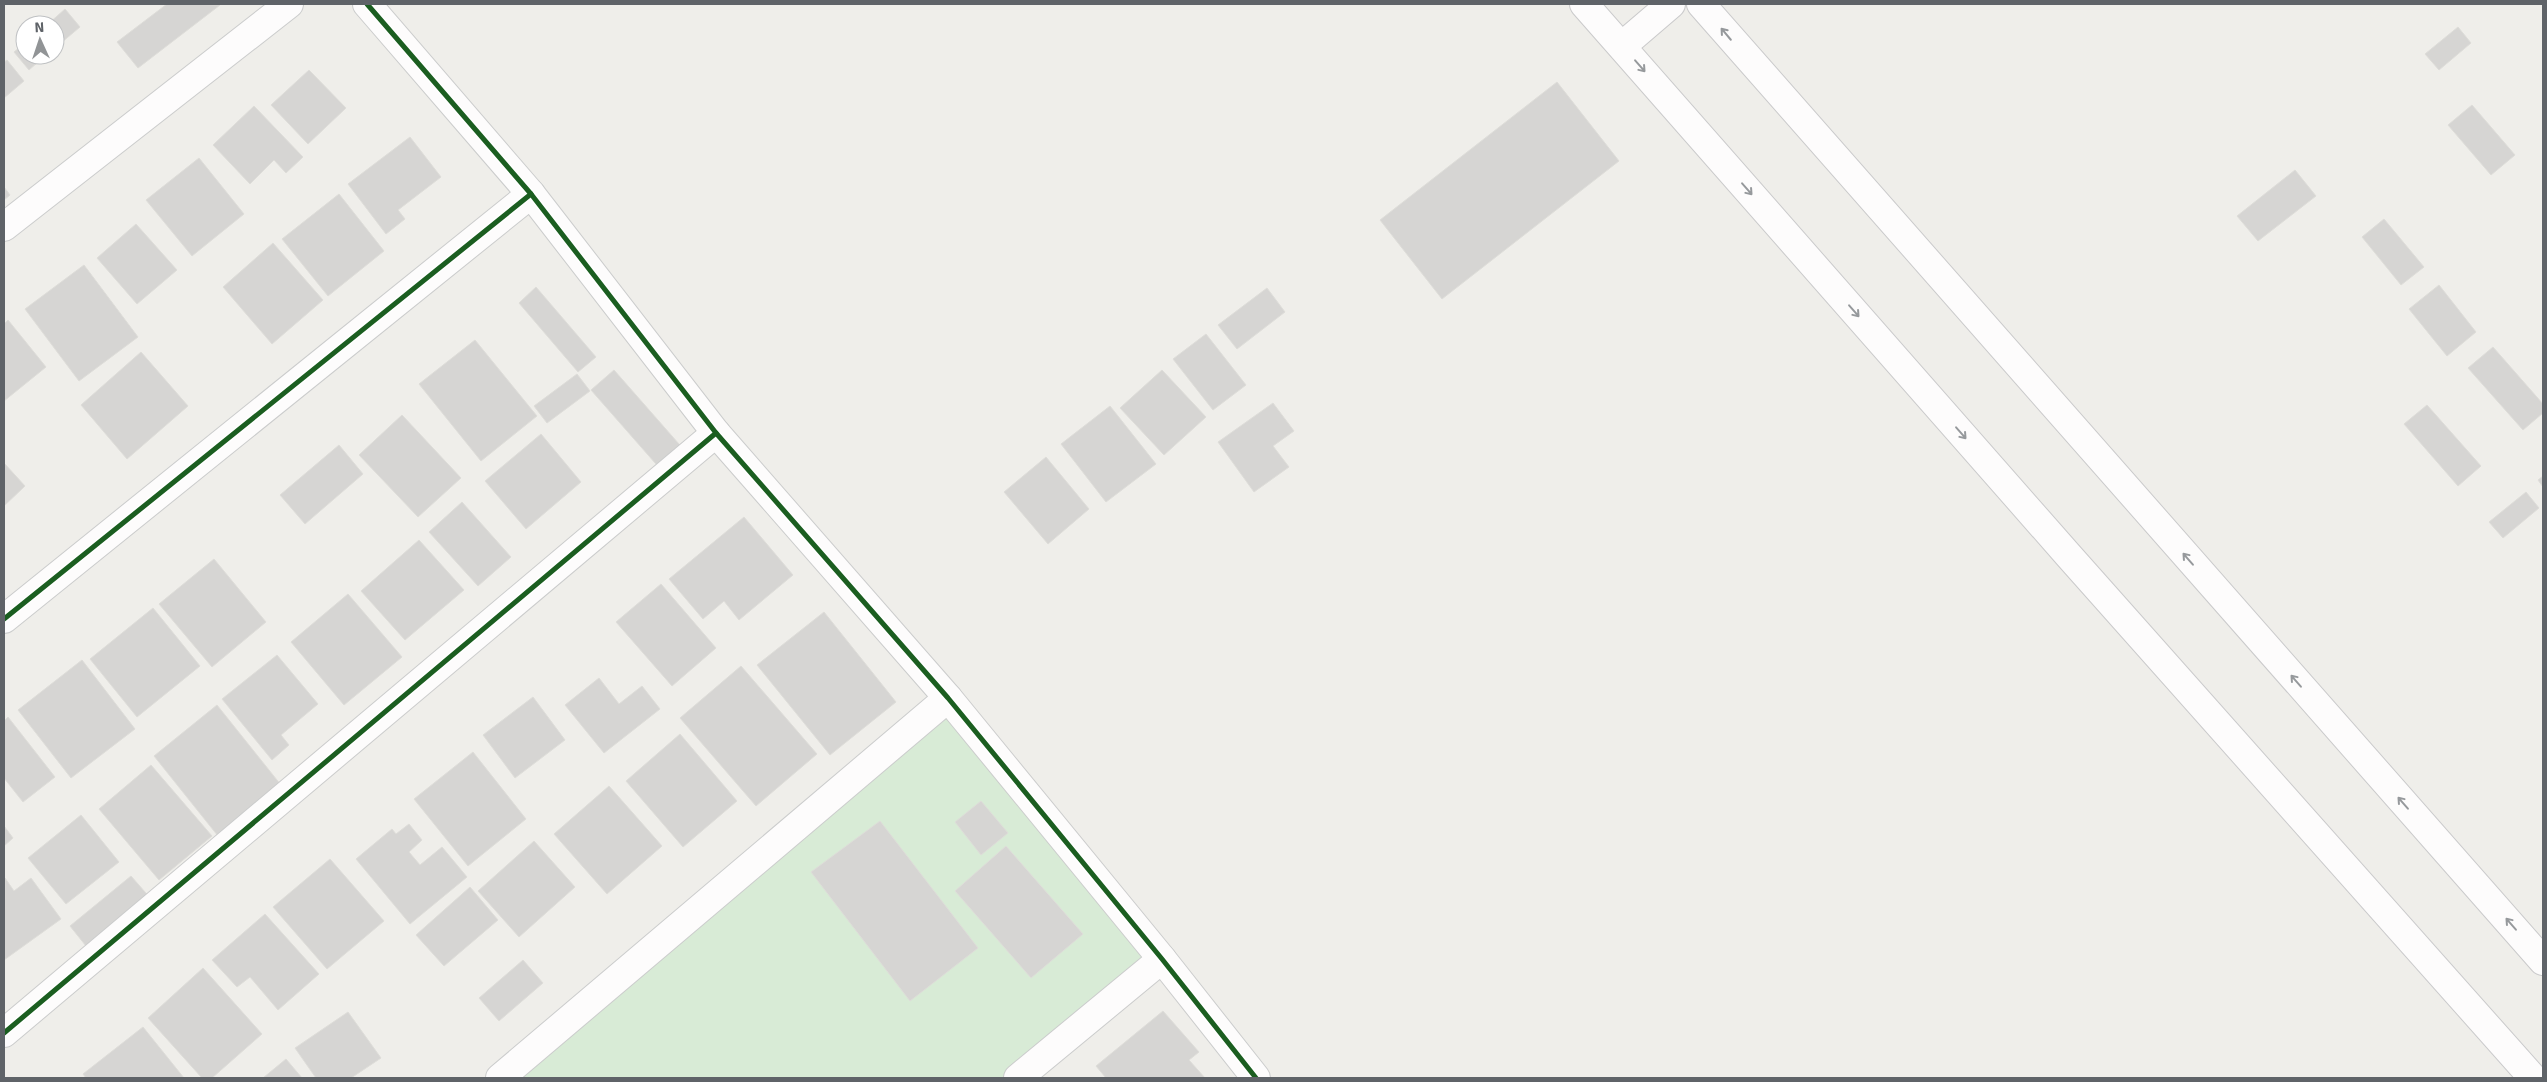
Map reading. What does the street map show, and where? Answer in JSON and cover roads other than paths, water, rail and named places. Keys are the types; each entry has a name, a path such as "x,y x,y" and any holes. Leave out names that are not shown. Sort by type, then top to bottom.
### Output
{"street":[{"path":"4,228 289,4"},
{"path":"366,4 531,194 716,433 948,698 1256,1078"},
{"path":"1584,4 2069,556 2533,1078"},
{"path":"1622,46 1671,4"},
{"path":"1701,4 2543,961"},
{"path":"4,619 531,194"},
{"path":"4,1033 716,433"},
{"path":"500,1078 948,698"},
{"path":"1018,1078 1162,960"}]}
